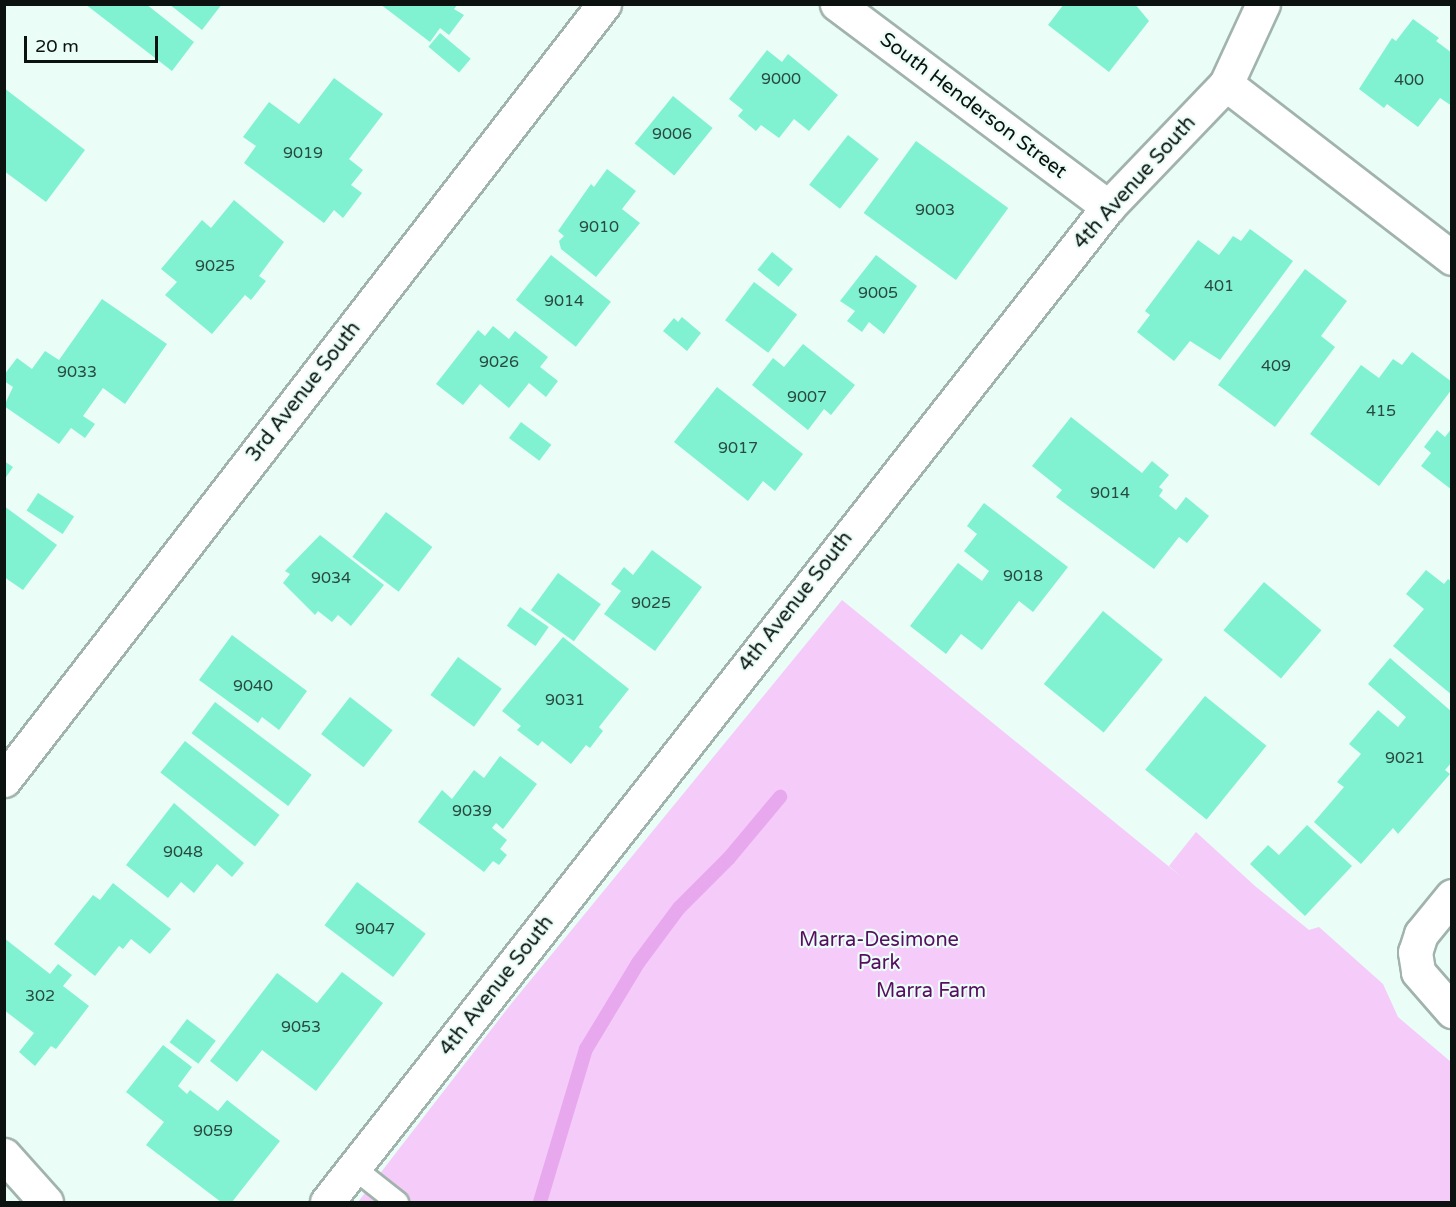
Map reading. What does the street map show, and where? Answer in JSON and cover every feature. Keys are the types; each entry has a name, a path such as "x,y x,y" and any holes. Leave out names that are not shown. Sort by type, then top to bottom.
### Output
{"street":[{"name":"3rd Avenue South","path":"4,780 604,4"},
{"name":"South Henderson Street","path":"837,4 1108,207"},
{"name":"4th Avenue South","path":"327,1203 1108,207 1226,84 1263,4"},
{"path":"1226,84 1452,258"},
{"path":"1452,896 1421,934 1415,952 1418,972 1452,1011"},
{"path":"4,1155 46,1203"}],"lane":[{"path":"354,1168 397,1203"}],"green space":[{"name":"Marra Farm","path":"842,600 1183,878 1169,866 1196,832 1255,886 1309,930 1319,927 1383,984 1398,1017 1451,1062 1451,1202 358,1202 511,1004"}],"building":[{"path":"85,4 146,4 194,42 172,71"},
{"path":"169,4 222,4 202,30"},
{"path":"380,4 458,4 454,9 464,15 449,35 440,28 430,42"},
{"path":"1064,4 1135,4 1149,21 1109,72 1048,25"},
{"path":"1413,19 1439,38 1436,41 1452,53 1452,106 1440,98 1418,127 1387,104 1384,108 1359,89 1392,38 1396,41"},
{"path":"440,33 471,59 459,73 428,47"},
{"path":"767,50 782,62 788,54 838,95 809,131 794,119 779,138 761,125 756,131 738,116 743,110 729,99"},
{"path":"334,78 383,114 349,159 363,170 351,185 362,193 343,218 334,210 324,223 244,163 256,146 243,137 269,102 299,124"},
{"path":"4,88 85,150 46,202 4,171"},
{"path":"673,96 713,128 674,176 635,143"},
{"path":"848,135 879,159 840,209 809,185"},
{"path":"916,141 1008,208 956,280 864,213"},
{"path":"607,169 636,191 622,209 640,223 596,277 561,249 559,241 564,236 558,231 591,184 594,187"},
{"path":"234,200 284,242 259,276 266,281 251,300 245,295 212,334 165,295 177,282 161,269 202,220 211,228"},
{"path":"1250,229 1293,261 1220,360 1190,341 1174,361 1137,332 1150,315 1145,311 1198,240 1219,255 1233,236 1241,241"},
{"path":"772,252 793,269 779,287 758,270"},
{"path":"551,255 611,302 576,347 516,300"},
{"path":"876,255 917,286 884,334 869,322 862,332 847,321 855,311 840,301"},
{"path":"1305,269 1347,301 1321,336 1335,347 1275,427 1218,385"},
{"path":"754,282 797,314 768,353 725,320"},
{"path":"102,299 167,344 125,404 103,388 83,416 95,424 85,438 71,428 59,444 4,406 13,387 4,381 4,375 17,358 32,369 45,351 59,360"},
{"path":"682,317 701,333 687,351 663,331 674,318 678,322"},
{"path":"493,326 509,339 515,331 548,357 540,367 558,381 546,397 529,383 509,408 480,384 463,405 436,384 478,330 485,336"},
{"path":"803,344 855,385 831,415 824,409 808,430 752,385 773,358 784,367"},
{"path":"1412,352 1452,382 1452,389 1379,486 1310,434 1361,365 1379,378 1393,359 1402,365"},
{"path":"717,387 803,454 775,491 763,481 748,501 674,442"},
{"path":"1071,417 1142,473 1152,461 1169,475 1159,487 1163,490 1159,496 1176,510 1186,497 1209,516 1187,543 1179,537 1154,569 1056,497 1062,490 1032,466"},
{"path":"521,422 551,445 539,461 509,438"},
{"path":"1452,428 1452,490 1421,466 1431,453 1424,447 1437,430 1445,437"},
{"path":"4,461 13,467 4,480"},
{"path":"38,493 74,516 63,534 27,511"},
{"path":"984,503 1068,567 1033,612 1019,601 982,650 961,634 946,654 910,626 958,563 982,581 989,571 964,551 977,534 967,526"},
{"path":"4,506 57,545 23,590 4,577"},
{"path":"386,512 432,547 399,592 352,557"},
{"path":"320,535 384,585 351,626 338,615 332,622 318,611 315,615 283,583 290,574 285,571"},
{"path":"652,550 702,587 655,651 604,614 621,591 611,584 624,567 633,575"},
{"path":"1426,570 1444,584 1448,579 1452,582 1452,695 1393,646 1424,609 1406,594"},
{"path":"558,573 601,604 574,641 531,610"},
{"path":"1264,582 1321,630 1281,678 1224,630"},
{"path":"520,607 549,627 535,646 507,626"},
{"path":"1103,611 1163,659 1104,733 1044,684"},
{"path":"232,635 307,691 279,730 262,717 258,723 199,680"},
{"path":"563,637 629,689 599,727 603,731 590,748 586,745 571,764 542,741 538,746 517,730 521,726 502,711"},
{"path":"458,657 502,689 474,727 430,695"},
{"path":"1390,658 1452,712 1452,762 1445,770 1450,774 1398,834 1393,828 1361,864 1314,822 1344,787 1337,782 1361,754 1349,744 1378,710 1398,727 1406,717 1368,684"},
{"path":"1205,696 1266,746 1207,820 1145,770"},
{"path":"350,697 393,730 364,767 321,734"},
{"path":"215,702 312,775 288,806 192,733"},
{"path":"185,741 280,815 255,846 160,773"},
{"path":"500,756 537,784 503,829 496,823 492,828 507,840 500,849 507,855 499,865 493,861 484,872 418,822 442,790 452,799 474,770 484,778"},
{"path":"174,803 244,863 232,877 217,864 194,893 181,882 168,898 126,865"},
{"path":"1307,825 1352,866 1305,916 1250,864 1268,845 1279,855"},
{"path":"357,882 426,934 393,977 325,925"},
{"path":"113,883 171,929 150,954 131,939 123,949 119,946 95,976 54,944 93,895 100,900"},
{"path":"4,938 50,974 58,964 72,975 63,986 89,1006 56,1049 51,1046 35,1066 19,1052 34,1033 4,1010"},
{"path":"342,972 383,1003 316,1091 262,1050 237,1082 210,1061 277,973 317,1003"},
{"path":"187,1019 216,1041 198,1064 170,1042"},
{"path":"163,1045 192,1067 178,1086 187,1094 190,1090 218,1111 227,1100 280,1141 232,1202 221,1202 146,1145 164,1122 126,1092"}],"waterway":[{"path":"540,1202 586,1049 638,963 679,908 729,858 780,797"}],"park label":[{"name":"Marra-Desimone Park","path":"879,952"}]}
